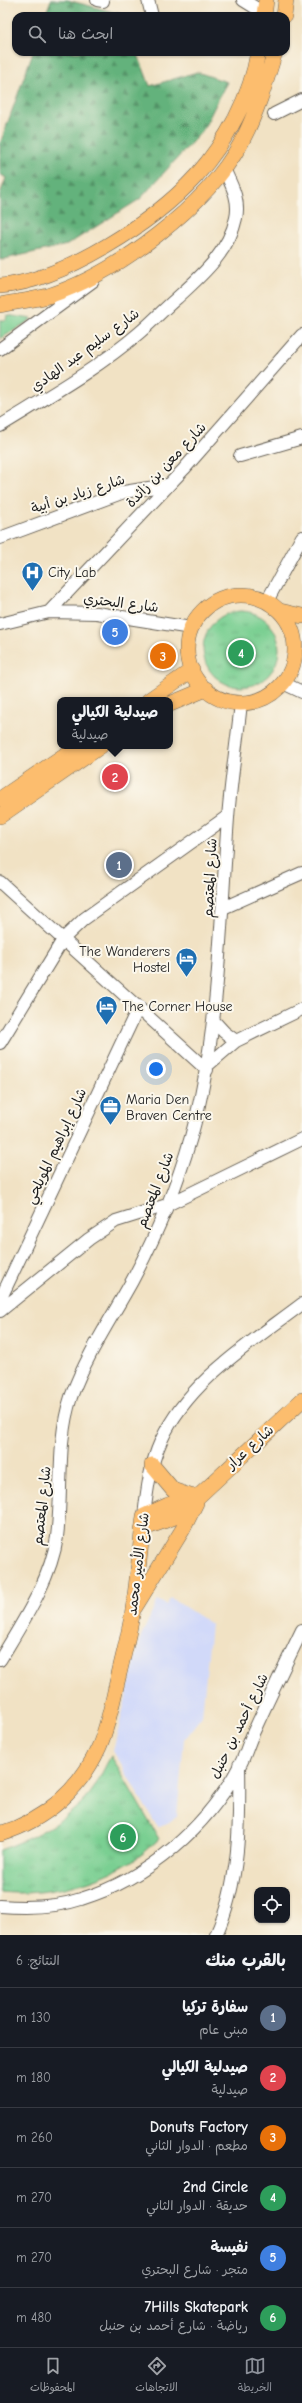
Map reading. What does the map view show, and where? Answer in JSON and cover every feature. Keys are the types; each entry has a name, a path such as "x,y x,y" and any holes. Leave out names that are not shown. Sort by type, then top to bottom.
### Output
{"main road":[{"path":"284,12 286,0"},
{"path":"0,286 33,279 62,269 103,249 177,194 196,176 218,146 236,116 256,64 257,56"},
{"path":"0,305 46,296 105,271 150,240 188,208 224,169 242,142 267,78 274,56"},
{"path":"244,594 267,601 280,611 288,622 299,645 290,673 283,683 268,696 255,701 241,702 222,699 206,689 192,670 188,656 188,642 191,628 207,607 219,600 244,594"},
{"path":"280,611 302,616"},
{"path":"153,697 192,670"},
{"path":"173,703 206,689"},
{"path":"0,798 74,749"},
{"path":"0,816 96,749"},
{"name":"شارع عرار","path":"143,1522 175,1517 196,1496 302,1400"},
{"path":"133,1609 183,1529 196,1496 173,1490 152,1465"},
{"name":"شارع الأمير محمد","path":"0,1834 31,1821 60,1802 79,1780 93,1759 104,1733 133,1609 143,1522"}],"street":[{"path":"148,0 151,12"},
{"path":"243,0 265,10"},
{"path":"274,114 302,100"},
{"name":"شارع سليم عبد الهادي","path":"0,426 64,387 138,334 212,264 225,246 236,218 237,203 235,192 224,169"},
{"path":"0,349 63,305 105,271"},
{"name":"شارع معن بن زائدة","path":"49,612 167,485 184,469 302,335"},
{"path":"240,456 302,438"},
{"name":"شارع زياد بن أبية","path":"0,538 124,492 167,485"},
{"path":"267,601 302,537"},
{"name":"شارع البحتري","path":"0,624 49,612 97,613 191,628"},
{"path":"283,683 302,692"},
{"name":"شارع المعتصم","path":"0,1660 38,1591 55,1545 60,1498 63,1434 71,1398 85,1366 138,1269 167,1205 191,1138 208,1068 223,908 228,816 241,702"},
{"path":"0,1043 64,938 84,919 228,816"},
{"path":"223,908 302,873"},
{"path":"0,882 208,1068 236,1041 302,1009"},
{"name":"شارع إبراهيم المويلحي","path":"0,1300 139,1006"},
{"path":"213,1020 224,1032 236,1041"},
{"path":"0,1311 83,1243 116,1221 167,1205 302,1139"},
{"name":"شارع الأمير محمد","path":"143,1522 152,1465 169,1425 188,1398 253,1341 302,1304"},
{"name":"شارع أحمد بن حنبل","path":"0,1906 43,1906 81,1900 103,1891 140,1872 165,1854 194,1828 221,1796 240,1766 302,1630"},
{"path":"216,1935 224,1917 231,1890 239,1843 240,1766"}],"shaded area":[{"path":"171,1598 211,1624 202,1716 184,1739 177,1817 158,1828 113,1751 141,1636 158,1600 166,1605"}],"green space":[{"path":"51,0 67,0 113,12 46,12"},
{"path":"32,56 139,56 150,86 197,72 227,82 203,130 140,199 67,245 0,260 0,194 6,178 0,174 0,144"},
{"path":"7,315 32,319 0,339 0,320 6,320"},
{"path":"234,611 248,611 262,617 273,628 279,642 279,656 276,664 268,676 262,681 248,687 234,687 220,681 209,670 203,656 203,642 209,628 220,617"},
{"path":"111,1756 159,1839 141,1855 123,1866 90,1881 54,1890 17,1893 0,1892 0,1850 52,1826 75,1809 94,1788"}],"place":[{"name":"City Lab","path":"32,592"},
{"name":"نفيسة","path":"115,632"},
{"name":"2nd Circle","path":"241,653"},
{"name":"Donuts Factory","path":"163,656"},
{"name":"صيدلية الكيالي","path":"115,777"},
{"name":"سفارة تركيا","path":"119,865"},
{"name":"The Wanderers Hostel","path":"186,978"},
{"name":"The Corner House","path":"106,1026"},
{"name":"Maria Den Braven Centre","path":"110,1126"},
{"name":"7Hills Skatepark","path":"123,1837"}]}
